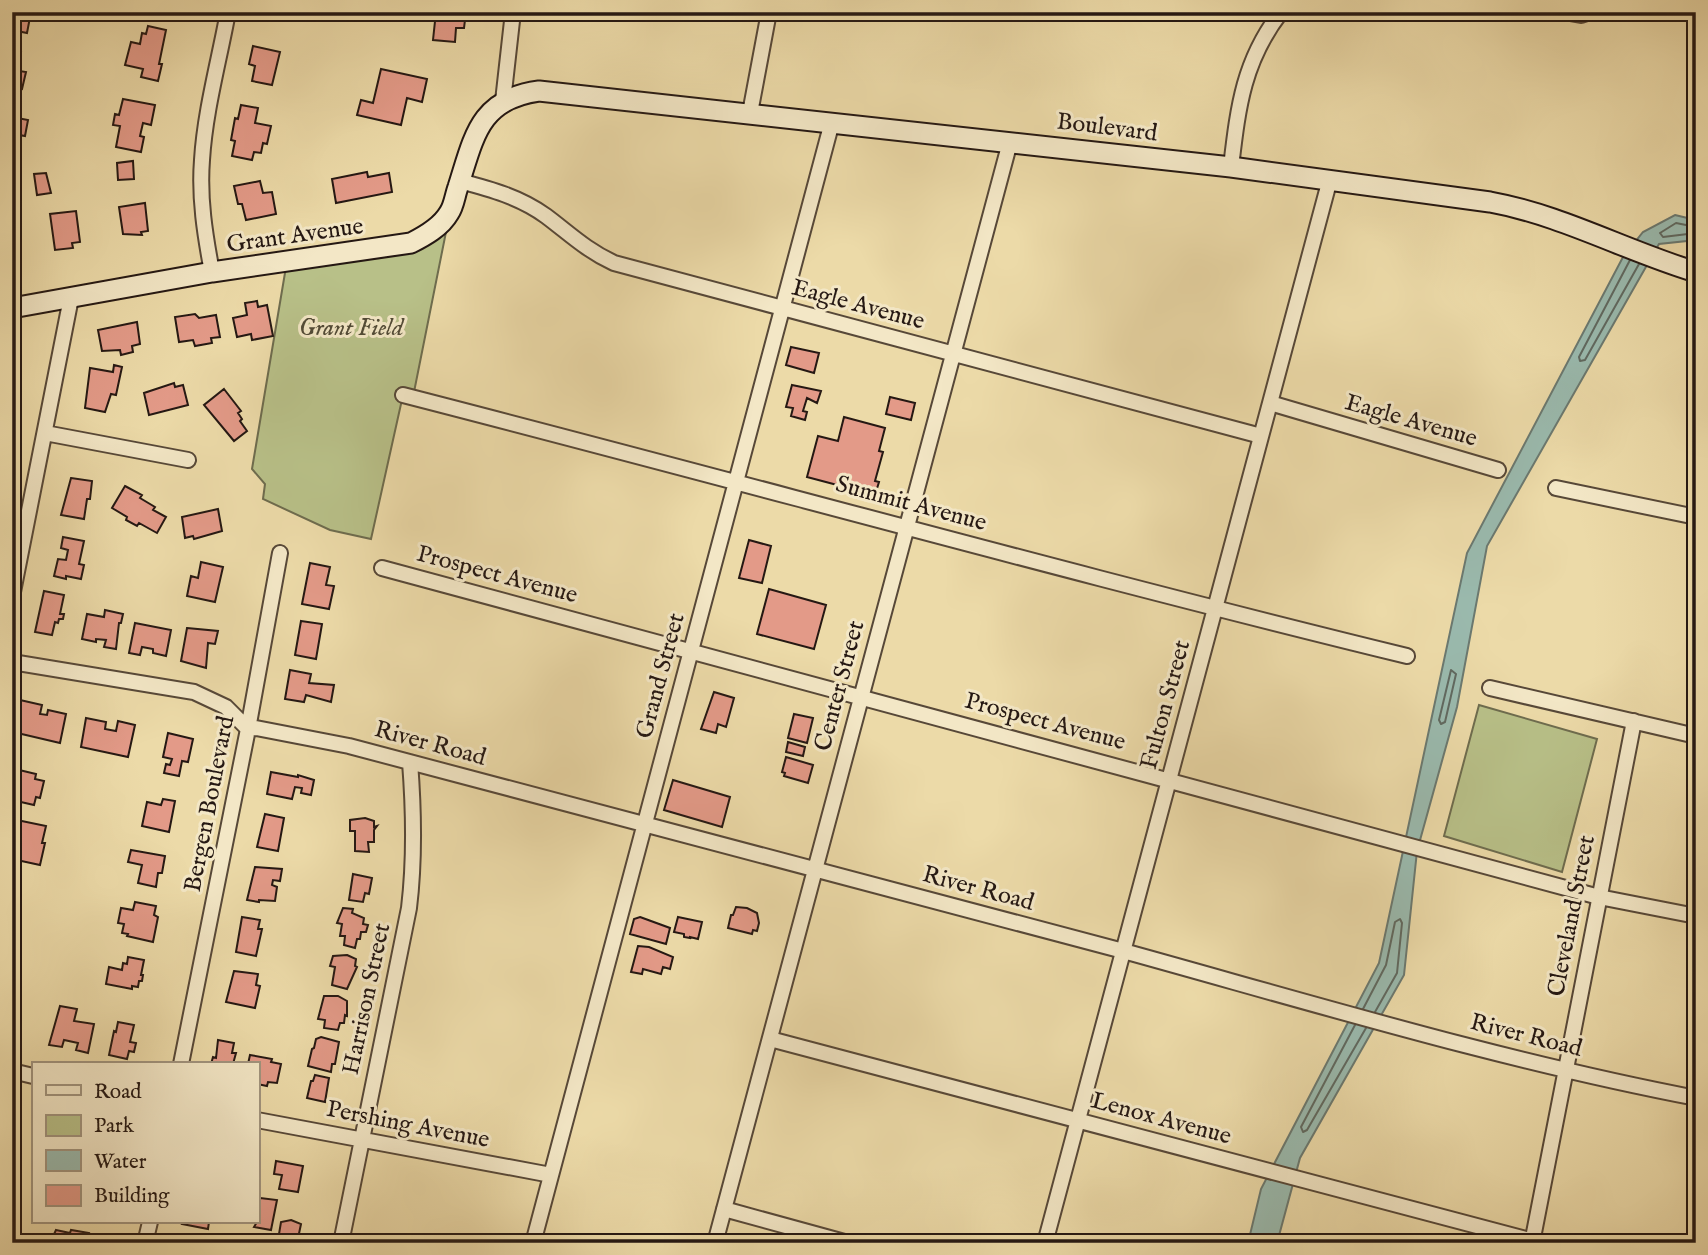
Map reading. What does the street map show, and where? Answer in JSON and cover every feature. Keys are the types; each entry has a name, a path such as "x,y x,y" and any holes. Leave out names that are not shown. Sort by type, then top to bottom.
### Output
{"street":[{"path":"212,272 201,197 202,160 205,129 228,12"},
{"path":"503,101 513,12"},
{"path":"750,113 769,12"},
{"path":"1231,167 1245,78 1256,51 1281,12"},
{"path":"1564,12 1588,13"},
{"name":"Boulevard","path":"503,101 520,93 539,91 1330,179 1522,207 1696,272"},
{"name":"Grant Avenue","path":"12,308 212,272 411,243 442,223 450,212 476,131 484,118 503,101"},
{"name":"Grand Street","path":"533,1243 832,122"},
{"name":"Center Street","path":"715,1243 1010,142"},
{"name":"Fulton Street","path":"1045,1243 1330,179"},
{"name":"Eagle Avenue","path":"460,181 498,191 524,203 546,216 592,253 614,263 1261,436"},
{"path":"12,597 71,298"},
{"name":"Summit Avenue","path":"403,395 1215,609 1407,656"},
{"name":"Eagle Avenue","path":"1270,403 1498,470"},
{"path":"45,433 188,460"},
{"path":"1556,488 1696,517"},
{"name":"Bergen Boulevard","path":"181,1062 281,553"},
{"name":"Prospect Avenue","path":"382,568 1599,897 1696,916"},
{"path":"12,662 194,692 226,707 248,729"},
{"path":"1490,688 1696,736"},
{"name":"Cleveland Street","path":"1535,1242 1565,1070 1634,721"},
{"name":"River Road","path":"248,729 256,728 349,746 1123,951 1380,1023 1565,1070 1696,1098"},
{"name":"Harrison Street","path":"341,1243 412,882 415,822 410,762"},
{"name":"Lenox Avenue","path":"770,1039 1535,1242"},
{"path":"12,1071 32,1076"},
{"name":"Pershing Avenue","path":"259,1120 551,1175"},
{"path":"724,1209 848,1243"},
{"path":"145,1243 150,1224"}],"green space":[{"name":"Grant Field","path":"450,212 413,397 403,395 371,539 330,530 263,499 265,484 252,469 287,261 394,247"},
{"path":"1479,705 1597,739 1562,872 1444,836"}],"water":[{"path":"1675,215 1696,220 1696,240 1659,244 1487,546 1457,707 1417,851 1404,975 1300,1158 1277,1243 1248,1243 1261,1189 1379,963 1467,553 1623,257 1643,232"}],"building":[{"path":"12,12 31,12 27,33 12,30"},
{"path":"262,12 284,12 282,20 261,15"},
{"path":"436,12 466,12 464,28 456,28 455,42 433,40"},
{"path":"148,26 166,30 158,81 141,77 143,69 125,65 131,42 140,44 142,33 146,34"},
{"path":"253,46 280,52 272,85 252,81 255,66 249,64"},
{"path":"12,50 21,52 19,71 26,72 22,89 14,87 12,90"},
{"path":"381,69 427,79 422,102 407,98 401,125 357,115 361,100 373,103"},
{"path":"123,99 155,105 151,125 143,123 141,152 116,147 120,126 113,125"},
{"path":"241,105 258,108 255,123 271,126 267,144 263,143 261,153 254,152 252,160 232,156 235,141 231,140 235,118 238,119"},
{"path":"12,117 28,120 25,136 19,135 12,166"},
{"path":"133,161 134,179 118,180 117,163"},
{"path":"367,172 368,177 389,173 392,192 336,203 332,179"},
{"path":"46,173 51,193 37,195 34,174"},
{"path":"260,181 263,193 272,192 276,214 246,220 242,204 238,204 234,186"},
{"path":"145,203 148,231 141,232 142,235 123,234 119,207"},
{"path":"76,211 80,242 72,243 73,248 55,250 50,214"},
{"path":"257,301 258,307 267,305 273,336 252,340 251,334 237,337 233,318 247,315 245,303"},
{"path":"195,314 199,318 216,315 220,337 211,338 212,343 195,346 193,340 179,342 175,317"},
{"path":"137,322 140,344 132,346 133,352 121,355 120,350 102,351 98,330"},
{"path":"791,347 819,353 814,373 786,365"},
{"path":"114,365 122,367 116,395 111,394 105,412 85,408 90,368 113,372"},
{"path":"174,383 175,387 183,385 188,405 149,415 144,393"},
{"path":"792,385 821,391 817,403 807,398 803,411 807,412 805,420 791,416 793,408 786,407"},
{"path":"224,389 241,411 238,413 242,419 240,421 247,431 234,441 204,405"},
{"path":"890,397 915,403 911,420 886,414"},
{"path":"844,417 885,428 879,451 883,452 875,481 879,482 875,495 807,477 818,436 838,441"},
{"path":"71,478 92,481 84,519 61,515"},
{"path":"125,486 142,495 140,498 155,507 153,510 166,517 157,533 139,523 137,526 126,520 127,517 112,508"},
{"path":"218,509 222,531 194,539 193,536 185,538 182,517"},
{"path":"63,537 84,541 79,564 84,565 81,579 54,576 58,559 66,560 68,550 61,548"},
{"path":"749,540 771,546 762,583 739,578"},
{"path":"201,562 223,567 215,602 187,596 191,576 198,578"},
{"path":"310,563 330,567 326,585 334,586 329,609 302,604"},
{"path":"769,589 826,605 814,649 757,634"},
{"path":"44,591 64,595 60,614 64,614 63,619 55,622 52,635 35,632"},
{"path":"105,610 123,614 119,623 116,649 104,647 106,640 96,639 96,642 82,639 87,614 104,617"},
{"path":"301,621 322,624 316,659 295,655"},
{"path":"135,623 171,630 166,656 142,647 140,655 129,653"},
{"path":"187,628 218,631 215,644 208,643 206,668 181,661"},
{"path":"290,670 311,674 309,683 334,685 331,702 306,695 304,702 285,699"},
{"path":"714,692 734,698 726,727 718,724 716,733 701,729"},
{"path":"20,700 42,705 40,714 47,715 48,710 66,714 60,743 13,732"},
{"path":"794,714 813,718 807,743 788,738"},
{"path":"86,718 106,722 105,729 116,731 118,721 135,725 128,757 81,747"},
{"path":"168,733 193,739 188,762 182,761 179,776 164,773 166,764 170,765 172,759 163,757"},
{"path":"788,742 805,747 803,756 786,752"},
{"path":"786,757 813,765 808,783 784,776 785,773 782,772"},
{"path":"15,769 36,774 35,779 44,781 40,798 36,797 34,805 12,800"},
{"path":"271,772 314,780 311,795 301,793 302,788 295,787 292,799 267,794"},
{"path":"673,780 730,797 722,827 664,810"},
{"path":"163,799 175,801 169,832 142,826 147,802 161,805"},
{"path":"265,814 284,818 278,851 257,847"},
{"path":"365,818 374,821 374,827 377,826 374,830 374,842 368,842 369,852 355,851 355,831 350,831 350,820"},
{"path":"12,819 46,826 40,865 12,859"},
{"path":"131,850 165,856 156,887 138,883 142,865 128,862"},
{"path":"255,867 282,869 280,881 273,880 272,885 277,887 275,901 247,900"},
{"path":"353,874 372,878 369,894 365,893 363,902 349,900"},
{"path":"12,875 20,877 15,905 18,905 16,918 12,917"},
{"path":"135,902 156,906 154,915 158,917 153,942 122,933 124,924 118,923 121,908 133,910"},
{"path":"736,907 757,913 757,931 753,930 752,934 728,928"},
{"path":"343,908 353,909 352,913 364,918 363,924 368,925 366,932 361,932 360,939 357,939 355,948 344,945 345,936 340,936 342,924 337,923"},
{"path":"242,917 260,920 258,929 262,929 256,956 236,952"},
{"path":"640,917 670,928 666,944 630,934 634,919"},
{"path":"678,917 702,922 698,939 674,932"},
{"path":"638,946 649,947 673,957 670,969 663,967 661,974 643,969 642,974 631,972"},
{"path":"347,955 356,959 357,967 347,989 332,985 335,967 330,966 333,956"},
{"path":"128,957 144,960 142,981 139,981 138,987 132,986 132,989 106,984 109,967 122,970"},
{"path":"234,971 258,974 256,985 260,986 255,1008 226,1002"},
{"path":"324,996 338,996 347,1001 347,1016 345,1015 344,1023 340,1023 338,1030 324,1028 325,1020 318,1019"},
{"path":"60,1006 77,1009 74,1021 94,1024 88,1053 76,1050 78,1043 64,1040 62,1047 49,1045"},
{"path":"118,1022 134,1025 130,1042 136,1043 134,1052 129,1051 127,1059 109,1055"},
{"path":"321,1037 339,1042 331,1072 308,1066 316,1039"},
{"path":"218,1040 234,1043 232,1053 236,1053 234,1062 212,1062 213,1057 216,1058"},
{"path":"250,1055 272,1059 271,1062 281,1064 277,1083 268,1082 267,1086 259,1084 259,1062 248,1062"},
{"path":"315,1075 329,1078 325,1102 307,1098"},
{"path":"276,1161 303,1166 298,1192 279,1189 282,1175 274,1174"},
{"path":"260,1198 277,1200 271,1230 254,1227 259,1224"},
{"path":"291,1220 301,1224 297,1243 278,1240 281,1222"},
{"path":"182,1224 209,1224 208,1229"},
{"path":"56,1230 89,1233 87,1240 91,1243 50,1243"}]}
